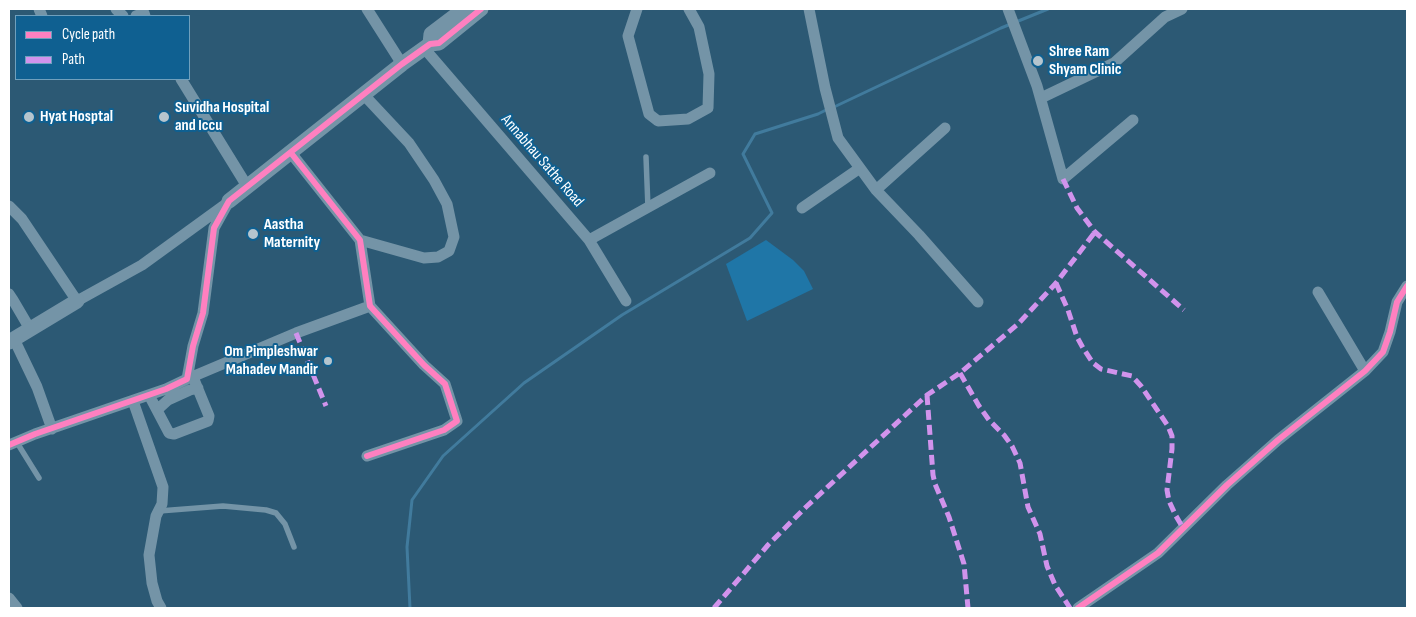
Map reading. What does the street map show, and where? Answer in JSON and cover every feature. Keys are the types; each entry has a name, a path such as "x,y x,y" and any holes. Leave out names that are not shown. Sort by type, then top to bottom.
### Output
{"street":[{"path":"367,9 402,64"},
{"path":"427,46 431,34 464,9"},
{"path":"52,429 37,387 11,340 142,265 229,201 402,64 427,46 439,43 480,9"},
{"path":"637,9 628,36 649,114 658,121 688,119 708,108 708,74 699,28 688,9"},
{"path":"809,9 838,138 876,190 978,302"},
{"path":"1041,98 1114,63 1166,18 1182,9"},
{"path":"1012,18 1041,98 1063,179 1133,120"},
{"name":"Annabhau Sathe Road","path":"427,46 589,240 626,301"},
{"path":"182,80 247,186"},
{"path":"360,240 424,258 438,257 449,251 454,237 447,204 434,180 409,143 364,95"},
{"path":"876,190 945,128"},
{"path":"291,153 360,240 370,306 424,365 445,384 457,421 444,430 367,456"},
{"path":"802,208 860,168"},
{"path":"589,240 710,172"},
{"path":"157,410 168,400 190,390 193,381 194,346 203,313 214,228 229,201"},
{"path":"10,209 22,219 77,301"},
{"path":"1078,608 1158,553 1234,478 1278,440 1366,371 1383,352 1397,302 1407,286"},
{"path":"1318,292 1366,371"},
{"path":"9,294 30,329"},
{"path":"13,443 193,381 296,333 370,306"},
{"path":"149,395 169,433 174,434 208,421 209,416 193,381"},
{"path":"133,401 163,487 162,504 156,516 149,555 152,583 161,608"},
{"path":"9,598 17,608"}],"lane":[{"path":"646,157 648,208"},
{"path":"13,443 39,478"},
{"path":"159,511 223,506 266,510 276,513 286,524 294,547"}],"shaded area":[{"path":"766,240 793,260 804,271 813,289 747,321 726,264"}],"waterway":[{"path":"834,107 1001,28 1048,9"},
{"path":"410,608 407,547 412,500 443,456 524,383 622,315 750,238 772,213 743,154 755,134 828,109"}],"marked path":[{"path":"1063,179 1077,208 1095,232 1184,310"},
{"path":"714,608 768,545 806,507 927,395 960,373 1018,324 1056,283 1095,232"},
{"path":"1056,283 1077,337 1093,363 1101,369 1132,376 1168,426 1172,436 1172,449 1167,490 1169,501 1183,528"},
{"path":"296,333 326,406"},
{"path":"960,373 979,406 1012,446 1020,463 1028,507 1040,534 1047,566 1055,585 1070,608"},
{"path":"927,395 933,475 964,564 968,608"}],"cycle path":[{"path":"9,445 35,434 166,389 187,379 193,346 203,313 214,228 229,201 402,64 430,44 439,43 481,9"},
{"path":"291,153 360,240 370,306 424,365 445,384 457,421 444,430 367,456"},
{"path":"1078,608 1158,553 1227,485 1278,440 1365,371 1383,352 1397,302 1407,286"}],"place":[{"name":"Shree Ram Shyam Clinic","path":"1038,61"},
{"name":"Hyat Hosptal","path":"29,117"},
{"name":"Suvidha Hospital and Iccu","path":"164,117"},
{"name":"Aastha Maternity","path":"253,234"},
{"name":"Om Pimpleshwar Mahadev Mandir","path":"328,361"}]}
